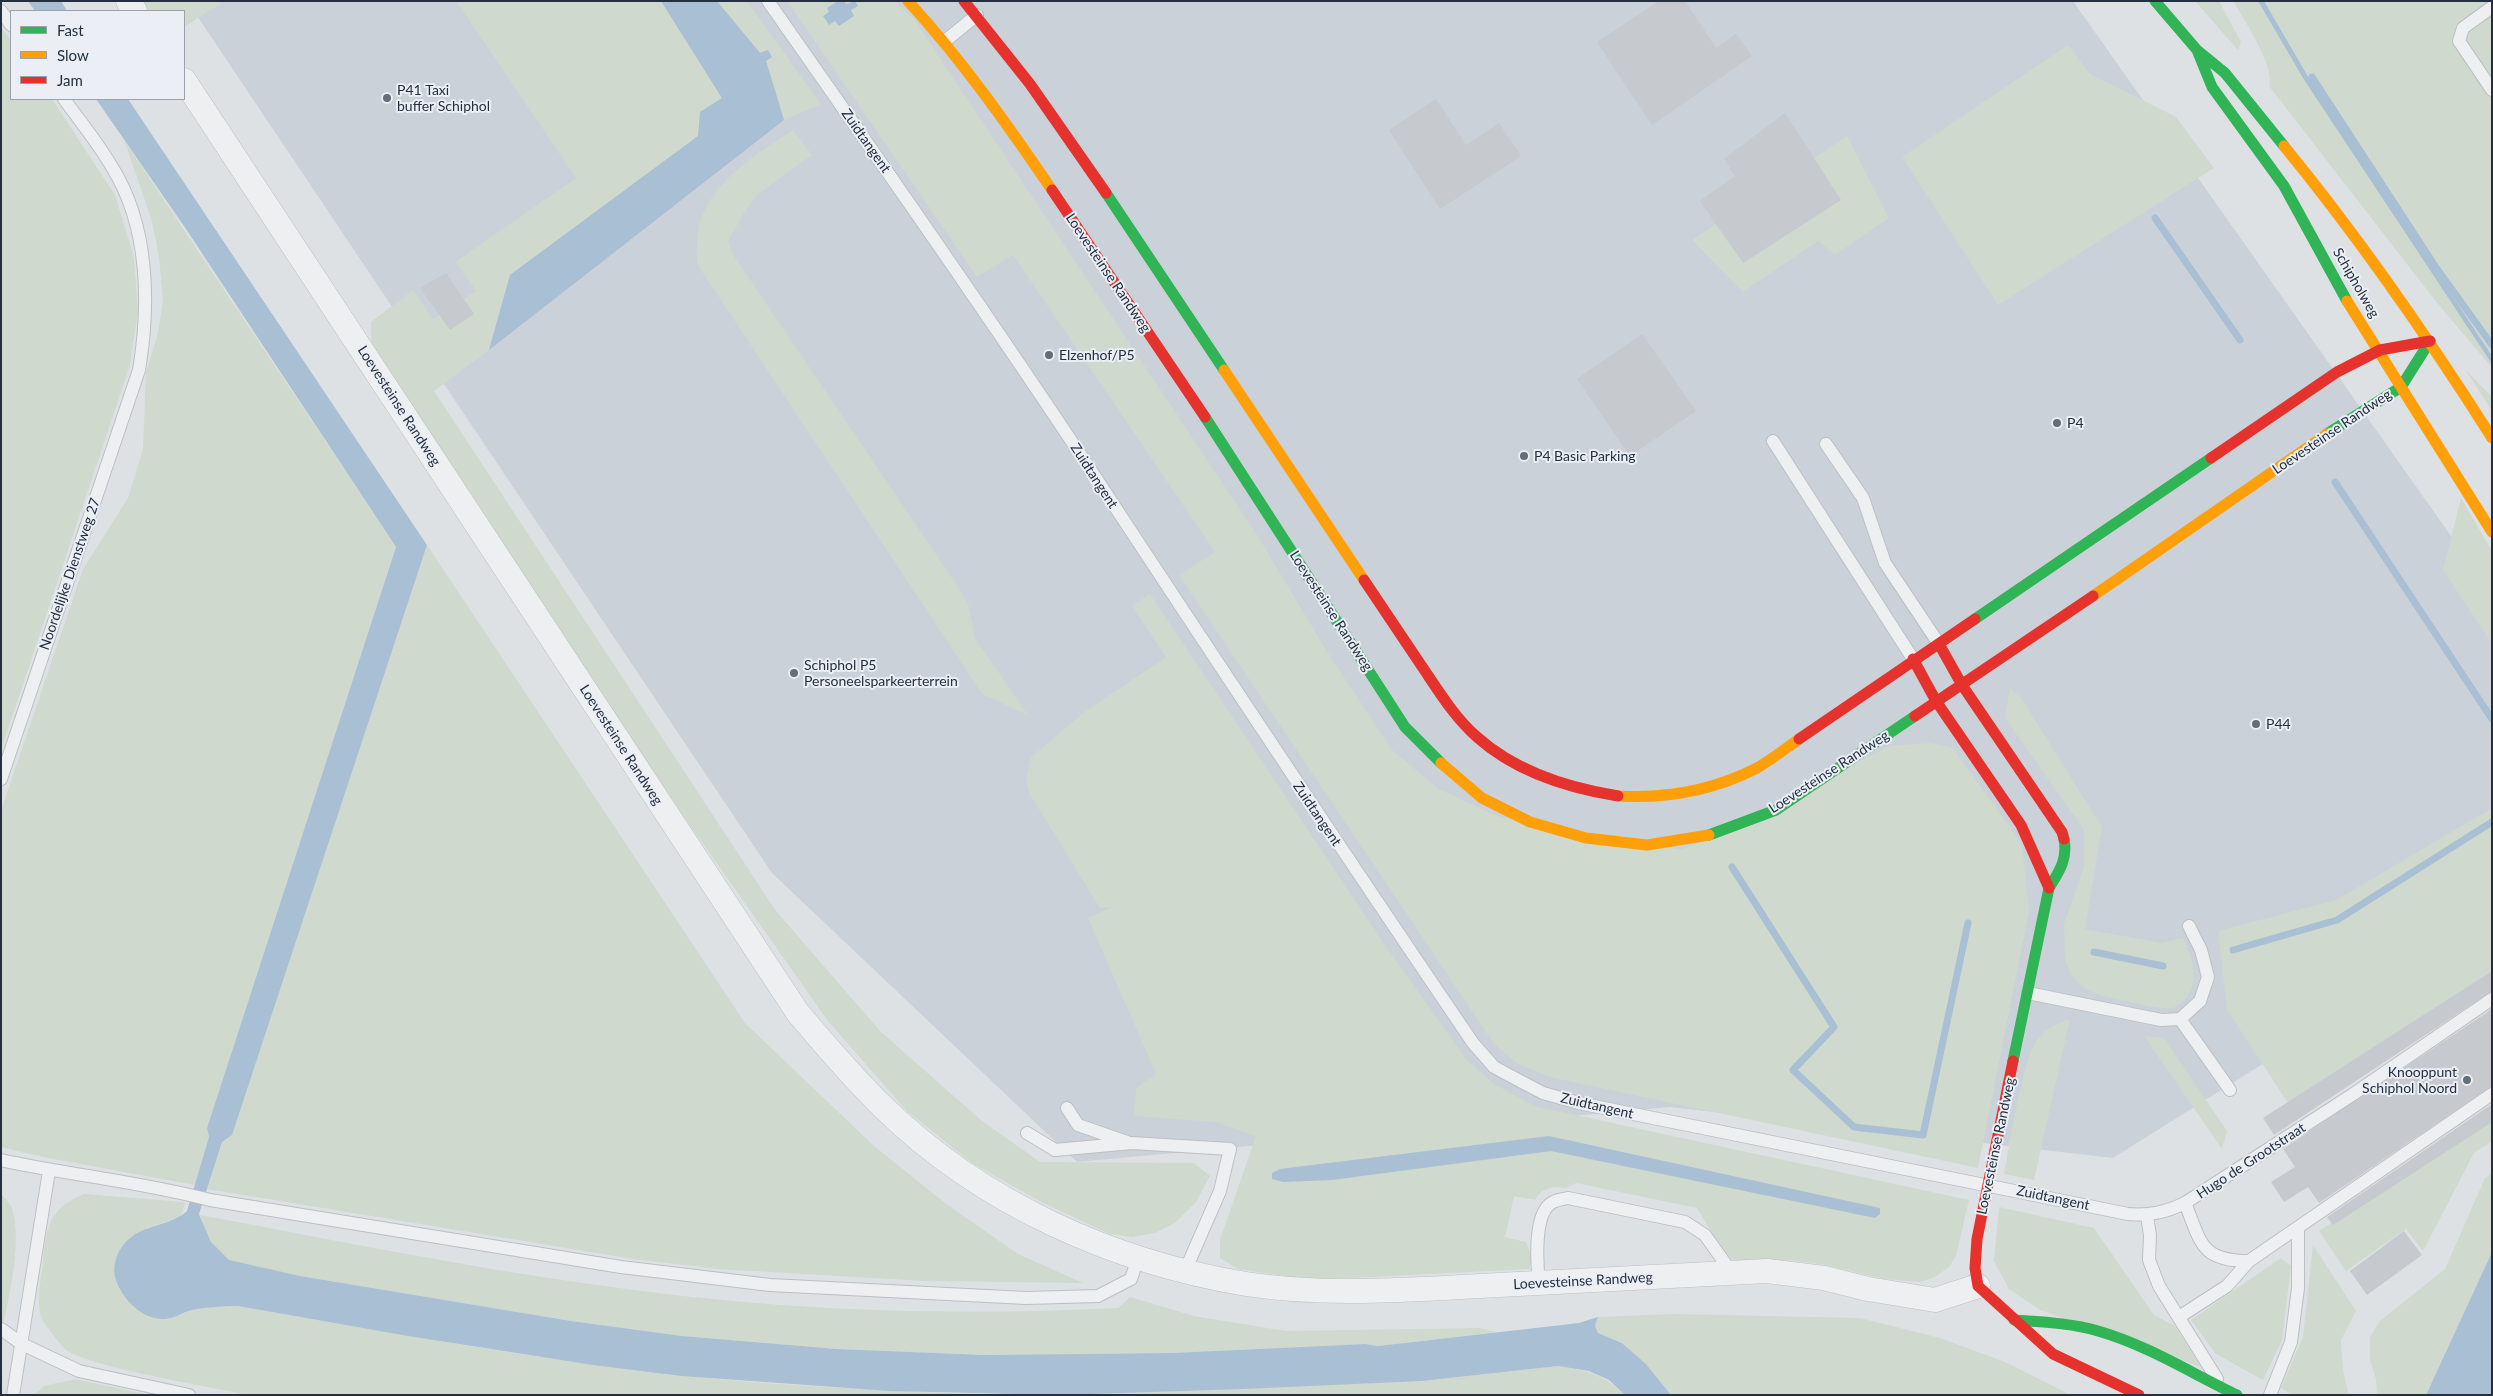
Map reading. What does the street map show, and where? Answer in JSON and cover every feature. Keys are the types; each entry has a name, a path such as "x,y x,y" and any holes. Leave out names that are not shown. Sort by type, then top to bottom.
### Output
{"street":[{"name":"Loevesteinse Randweg","path":"908,1 946,41 1005,120 1235,462 1405,727 1445,767 1482,798 1530,822 1586,838 1647,845 1716,834 1776,810 1962,685 2327,434 2401,387 2430,341"},
{"path":"964,1 1030,84 1092,172 1446,703 1480,740 1524,768 1570,787 1615,796 1667,796 1724,782 1758,767 1913,659 1939,644 2337,372 2380,350 2430,341"},
{"name":"Schipholweg","path":"2155,1 2197,50 2225,73 2316,184 2430,341 2492,438"},
{"name":"Schipholweg","path":"2197,50 2212,87 2284,186 2349,304 2380,350 2401,387 2492,532"},
{"name":"Loevesteinse Randweg","path":"185,82 798,1013 837,1059 885,1109 934,1150 976,1180 1025,1210 1066,1230 1138,1258 1185,1271 1247,1284 1292,1289 1364,1291 1767,1271 1824,1278 1868,1289 1935,1300 1978,1286 1975,1274 1976,1241 2049,888 2065,863 2066,843 2062,832 1962,685 1939,644"},
{"path":"1913,659 1936,701 2021,825 2049,888"},
{"path":"1978,1286 2053,1354 2139,1395"},
{"path":"2014,1320 2062,1324 2098,1332 2172,1361 2236,1395"}],"lane":[{"name":"Zuidtangent","path":"768,1 1045,402 1218,666 1461,1027 1473,1044 1494,1067 1543,1093 1579,1104 2128,1214 2147,1216 2167,1212 2185,1203"},
{"path":"2492,7 2463,28 2459,41 2492,90"},
{"path":"1,10 10,24"},
{"path":"946,41 977,15"},
{"name":"Noordelijke Dienstweg 27","path":"1,779 140,370 146,331 146,278 133,213 113,168 65,100"},
{"path":"1773,441 1913,659"},
{"path":"1826,444 1862,498 1885,563 1939,644"},
{"path":"2028,993 2161,1020 2180,1019 2200,1001 2208,977 2201,950 2189,926"},
{"name":"Hugo de Grootstraat","path":"2249,1261 2227,1261 2209,1252 2197,1238 2185,1203 2360,1090 2492,999"},
{"path":"2180,1019 2230,1090"},
{"path":"2179,1317 2227,1286 2249,1261 2492,1094"},
{"path":"1067,1108 1078,1125 1132,1143"},
{"path":"1027,1133 1055,1150 1132,1143 1230,1149 1220,1191 1185,1271"},
{"path":"1,1160 49,1171 185,1193 210,1200 621,1267 770,1285 1026,1298 1098,1296 1131,1279 1138,1258"},
{"path":"13,1395 49,1171"},
{"path":"1539,1283 1536,1253 1543,1211 1552,1202 1568,1198 1685,1222 1705,1236 1732,1273"},
{"path":"2147,1216 2150,1235 2150,1260 2159,1286 2222,1388"},
{"path":"2270,1395 2291,1342 2298,1288 2298,1229"},
{"path":"1,1329 22,1344 79,1371 189,1395"}],"shaded area":[{"path":"142,1 225,1 185,26 185,10 147,10"},
{"path":"187,1 2073,1 2492,594 2492,920 2113,1158 1670,1107 1077,1162 772,873"},
{"path":"456,1 661,1 722,98 700,112 698,136 510,275 489,350 434,391 776,911 881,1032 982,1121 1040,1162 1194,1163 1210,1176 1196,1202 1175,1223 1155,1233 1132,1237 1110,1234 1043,1203 972,1163 907,1111 828,1021 606,706 372,355 371,322 413,290 433,319 476,291 455,262 576,178"},
{"path":"717,1 747,1 821,104 784,120 766,61 772,57 760,54"},
{"path":"787,1 894,1 914,19 1259,538 1326,650 1392,750 1439,789 1499,817 1682,850 1890,746 1931,743 1953,748 2022,844 2029,911 1978,1168 1554,1078 1518,1064 1494,1044 1179,575 1215,552 1013,255 977,277"},
{"path":"2195,1 2219,1 2241,42 2238,50"},
{"path":"2233,1 2492,1 2492,368 2434,299 2269,86 2268,68 2263,56"},
{"path":"1,27 10,40 10,100 53,100 115,195 134,257 138,311 130,365 1,750"},
{"path":"2068,45 2090,74 2176,117 2214,168 1998,305 1902,157"},
{"path":"793,130 812,155 757,195 742,216 728,242 734,256 956,584 968,603 975,638 1028,715 982,694 697,264 697,237 700,221 707,205 716,192 739,168"},
{"path":"1847,136 1889,218 1835,255 1818,241 1743,292 1692,240"},
{"path":"124,140 396,547 207,1128 209,1137 195,1185 48,1158 1,1147 1,811 83,569 128,498 143,449 146,373 158,333 163,300 159,257 152,221"},
{"path":"2465,369 2492,397 2492,411"},
{"path":"2461,498 2492,551 2492,644 2443,570"},
{"path":"427,545 745,1023 874,1146 945,1203 1018,1254 1083,1283 925,1281 718,1269 633,1259 207,1189 222,1142 232,1135"},
{"path":"1150,594 1387,948 1466,1059 1494,1084 1534,1106 1969,1200 1956,1256 1949,1267 1935,1277 1921,1282 1884,1279 1826,1265 1789,1260 1737,1261 1725,1255 1697,1208 1576,1183 1566,1188 1548,1188 1541,1192 1535,1200 1514,1196 1505,1237 1526,1242 1532,1257 1529,1269 1310,1280 1238,1269 1220,1258 1220,1240 1256,1136 1216,1122 1134,1116 1136,1088 1156,1074 1088,918 1112,907 1100,908 1029,793 1026,781 1030,758 1082,714 1166,657 1132,606"},
{"path":"2010,688 2022,699 2102,827 2085,929 2162,943 2183,938 2192,961 2192,985 2190,993 2185,1000 2172,1009 2153,1007 2099,995 2081,986 2071,974 2065,959 2064,924 2084,866 2084,830 2005,718"},
{"path":"2492,808 2492,971 2288,1103 2227,1010 2218,931 2336,900"},
{"path":"2070,1019 2034,1180 2004,1174 2022,1083 2032,1049 2045,1032 2057,1024"},
{"path":"2144,1036 2164,1038 2227,1131 2222,1149"},
{"path":"2492,1114 2492,1141 2474,1153 2423,1251 2406,1229 2346,1271 2319,1231"},
{"path":"2492,1173 2492,1252 2426,1395 2377,1395 2376,1379 2370,1361 2370,1337 2380,1321 2445,1269 2485,1178"},
{"path":"1,1194 11,1206 15,1220 16,1235 11,1287 1,1334"},
{"path":"84,1194 185,1202 181,1217 146,1228 132,1306 149,1315 169,1319 189,1311 214,1306 238,1306 403,1335 625,1369 803,1386 1007,1395 248,1395 152,1376 77,1356 65,1349 42,1319 39,1305 40,1289 46,1236 49,1227 52,1219 64,1205"},
{"path":"1999,1207 2094,1228 2154,1315 2175,1326 2201,1367 2040,1310 2009,1289 1994,1261"},
{"path":"200,1215 492,1269 656,1293 721,1300 853,1309 985,1312 1118,1308 1130,1297 1194,1316 1286,1331 1479,1328 1497,1332 1378,1346 1365,1344 1172,1353 984,1355 837,1349 682,1336 571,1321 300,1276 229,1261 211,1242"},
{"path":"2313,1245 2356,1311 2341,1340 2343,1370 2349,1395 2293,1395 2281,1388 2303,1337"},
{"path":"2281,1258 2291,1266 2282,1340 2263,1380 2216,1354 2191,1320"},
{"path":"1675,1314 1860,1318 1940,1338 2005,1362 2071,1395 1671,1395 1646,1364 1622,1343 1598,1333 1595,1326 1598,1317"},
{"path":"1558,1366 1595,1374 1625,1395 1059,1395 1422,1381"},
{"path":"75,1379 149,1395 34,1395 44,1386"}],"water":[{"path":"28,1 61,1 66,10 34,10"},
{"path":"661,1 717,1 760,53 768,50 772,57 766,61 784,120 489,350 510,275 698,136 700,112 722,98"},
{"path":"838,1 844,1 846,4 855,1 858,6 851,10 854,16 839,26 835,21 829,25 823,16 829,12 827,8"},
{"path":"2258,1 2264,1 2307,75 2492,356 2492,364 2303,78"},
{"path":"97,100 129,100 427,545 232,1135 222,1142 199,1214 211,1242 229,1260 300,1276 571,1321 682,1336 837,1349 984,1355 1172,1353 1365,1344 1378,1346 1579,1323 1598,1317 1595,1326 1598,1333 1622,1343 1646,1364 1671,1395 1625,1395 1609,1380 1589,1371 1558,1366 1422,1381 1243,1389 1059,1395 889,1391 682,1376 593,1365 408,1336 238,1306 198,1309 162,1319 153,1318 137,1309 119,1288 114,1269 115,1263 122,1247 135,1234 173,1220 187,1211 209,1137 207,1128 396,547 186,229"},
{"path":"1549,1136 1880,1208 1880,1214 1875,1218 1551,1151 1332,1180 1283,1182 1272,1179 1272,1173 1280,1169"},
{"path":"2492,1252 2492,1395 2426,1395"}],"building":[{"path":"1659,1 1685,1 1716,48 1736,34 1752,56 1652,125 1597,42"},
{"path":"1436,99 1466,145 1499,123 1521,156 1440,209 1389,130"},
{"path":"1785,113 1841,200 1743,263 1700,201 1735,176 1724,159"},
{"path":"446,273 474,314 450,330 420,288"},
{"path":"1642,334 1696,411 1630,456 1577,379"},
{"path":"2492,971 2492,991 2274,1135 2263,1118"},
{"path":"2492,1009 2492,1086 2319,1203 2308,1187 2284,1202 2271,1182 2295,1167 2283,1149"},
{"path":"2492,1104 2492,1122 2333,1225 2327,1217"},
{"path":"2404,1231 2422,1255 2367,1295 2350,1271"}],"waterway":[{"path":"2312,77 2435,266 2492,345"},
{"path":"2155,218 2240,340"},
{"path":"2335,482 2492,719"},
{"path":"2233,950 2337,920 2492,822"},
{"path":"1732,867 1834,1027 1793,1070 1854,1127 1923,1135 1968,923"},
{"path":"2094,952 2163,966"}],"traffic: fast":[{"path":"2155,1 2197,50 2225,73 2284,146"},
{"path":"2197,50 2212,87 2284,186 2347,301"},
{"path":"1106,193 1224,370"},
{"path":"2327,434 2401,387 2430,341"},
{"path":"1205,417 1405,727 1441,763"},
{"path":"1975,619 2211,458"},
{"path":"1709,835 1776,810 1915,716"},
{"path":"2013,1061 2049,888 2064,859 2064,839"},
{"path":"2014,1320 2077,1326 2116,1337 2151,1352 2237,1395"}],"traffic: slow":[{"path":"908,1 947,46 983,93 1052,190"},
{"path":"2284,146 2393,289 2492,438"},
{"path":"2347,301 2492,532"},
{"path":"1224,370 1364,580"},
{"path":"2093,596 2327,434"},
{"path":"1618,796 1636,797 1672,794 1724,782 1757,768 1799,739"},
{"path":"1441,763 1482,798 1530,822 1586,838 1647,845 1709,835"}],"traffic: jam":[{"path":"964,1 1030,84 1106,193"},
{"path":"1052,190 1205,417"},
{"path":"2211,458 2337,372 2380,350 2430,341"},
{"path":"1364,580 1447,703 1477,737 1508,760 1543,777 1599,793 1618,796"},
{"path":"1915,716 2093,596"},
{"path":"1799,739 1975,619"},
{"path":"1939,644 1962,685 2062,832 2064,839"},
{"path":"1913,659 1936,701 2021,825 2049,888"},
{"path":"2013,1061 1977,1239 1975,1268 1978,1286 2053,1354 2139,1395"}],"place":[{"name":"P41 Taxi buffer Schiphol","path":"387,98"},
{"name":"Elzenhof/P5","path":"1049,355"},
{"name":"P4","path":"2057,423"},
{"name":"P4 Basic Parking","path":"1524,456"},
{"name":"Schiphol P5 Personeelsparkeerterrein","path":"794,673"},
{"name":"P44","path":"2256,724"},
{"name":"Knooppunt Schiphol Noord","path":"2467,1080"}]}
